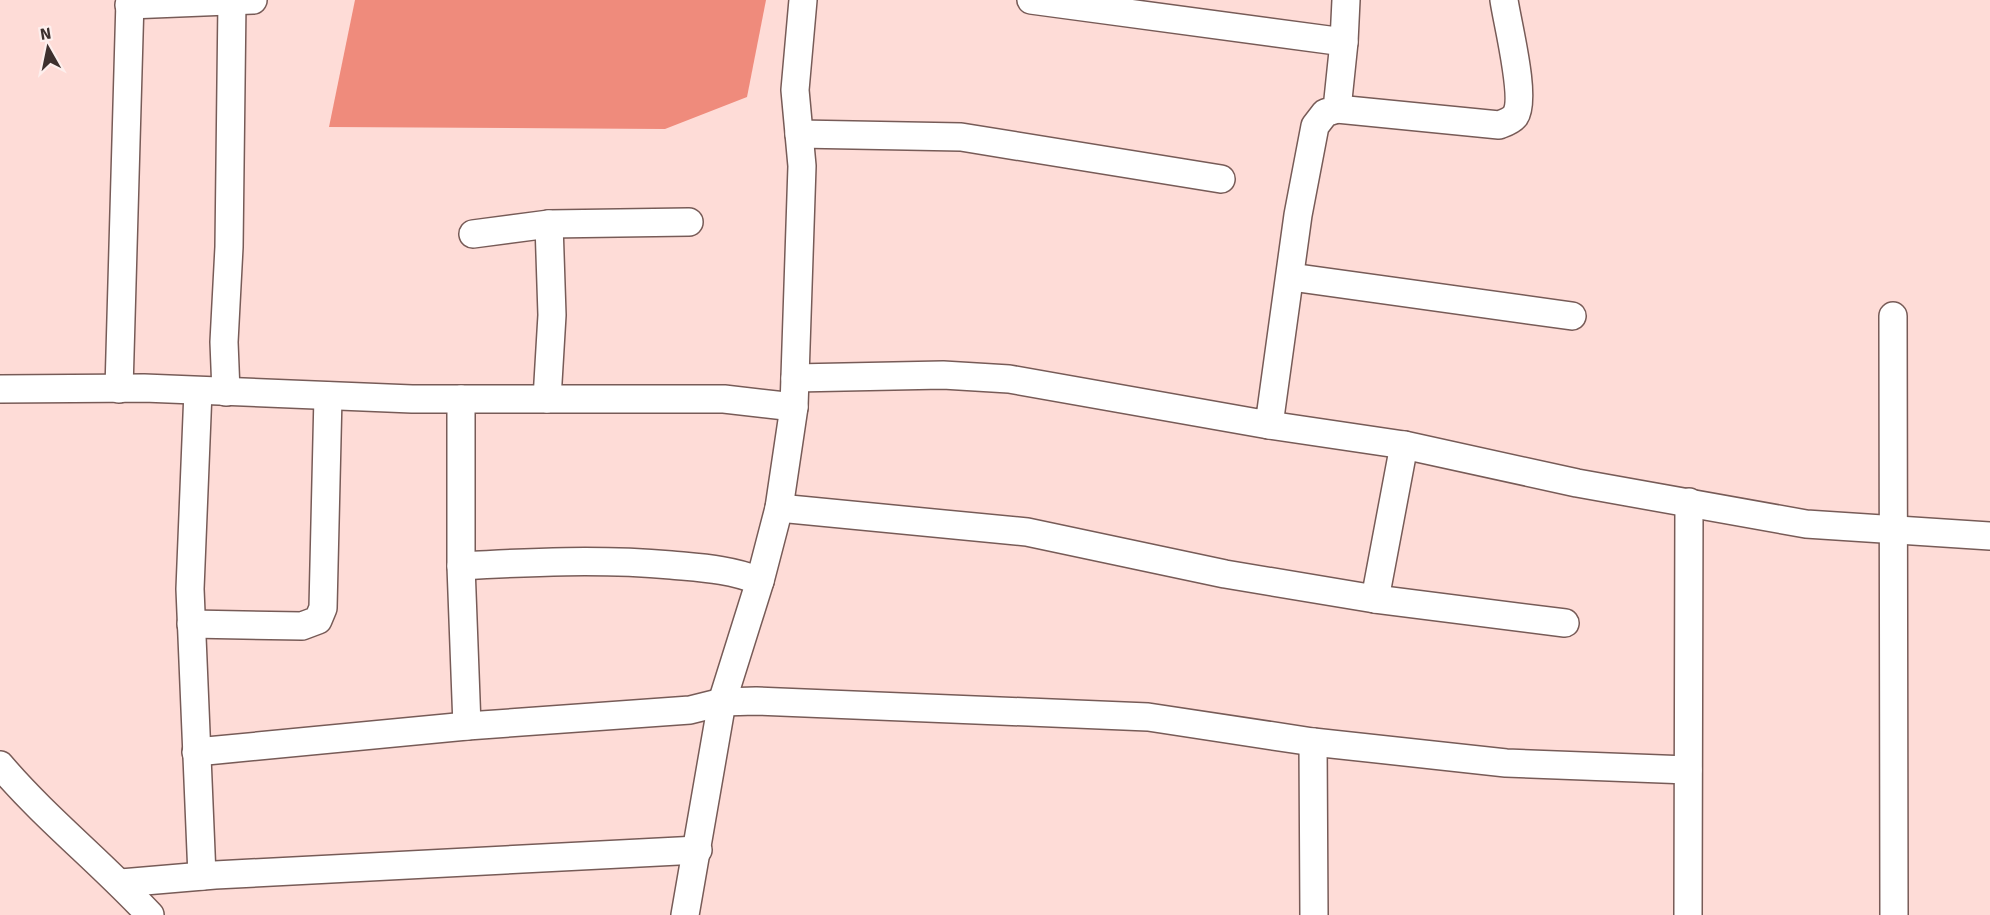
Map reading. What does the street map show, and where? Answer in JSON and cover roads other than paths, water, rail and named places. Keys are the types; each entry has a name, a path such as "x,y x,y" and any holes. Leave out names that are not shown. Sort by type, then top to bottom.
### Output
{"street":[{"path":"685,915 722,702 760,581 779,508 794,407 802,166 795,90 803,0"},
{"path":"1031,0 1165,9 1344,42"},
{"path":"1337,110 1346,0"},
{"path":"1269,425 1298,215 1315,126 1325,113 1337,110 1499,125 1515,117 1520,100 1504,0"},
{"path":"119,389 130,3 242,1 224,342 226,392"},
{"path":"799,134 961,137 1221,179"},
{"path":"473,234 549,224 689,222"},
{"path":"548,399 552,315 549,224"},
{"path":"1291,277 1572,316"},
{"path":"1893,316 1894,915"},
{"path":"795,378 943,375 1009,379 1269,425 1404,445 1577,483 1806,524 1990,536"},
{"path":"0,389 119,389 460,399 724,399 794,407"},
{"path":"198,391 190,589 202,876"},
{"path":"191,624 302,626 318,620 323,608 328,396"},
{"path":"460,399 461,566 468,726"},
{"path":"1375,599 1404,445"},
{"path":"1688,915 1689,502"},
{"path":"779,508 1027,532 1225,574 1375,599 1565,623"},
{"path":"461,566 570,559 733,571 760,581"},
{"path":"196,752 468,726 690,710 722,702 756,700 1148,717 1313,742 1506,763 1688,770"},
{"path":"1313,742 1314,915"},
{"path":"0,765 32,802 121,883 150,915"},
{"path":"121,883 202,876 698,850"}]}
